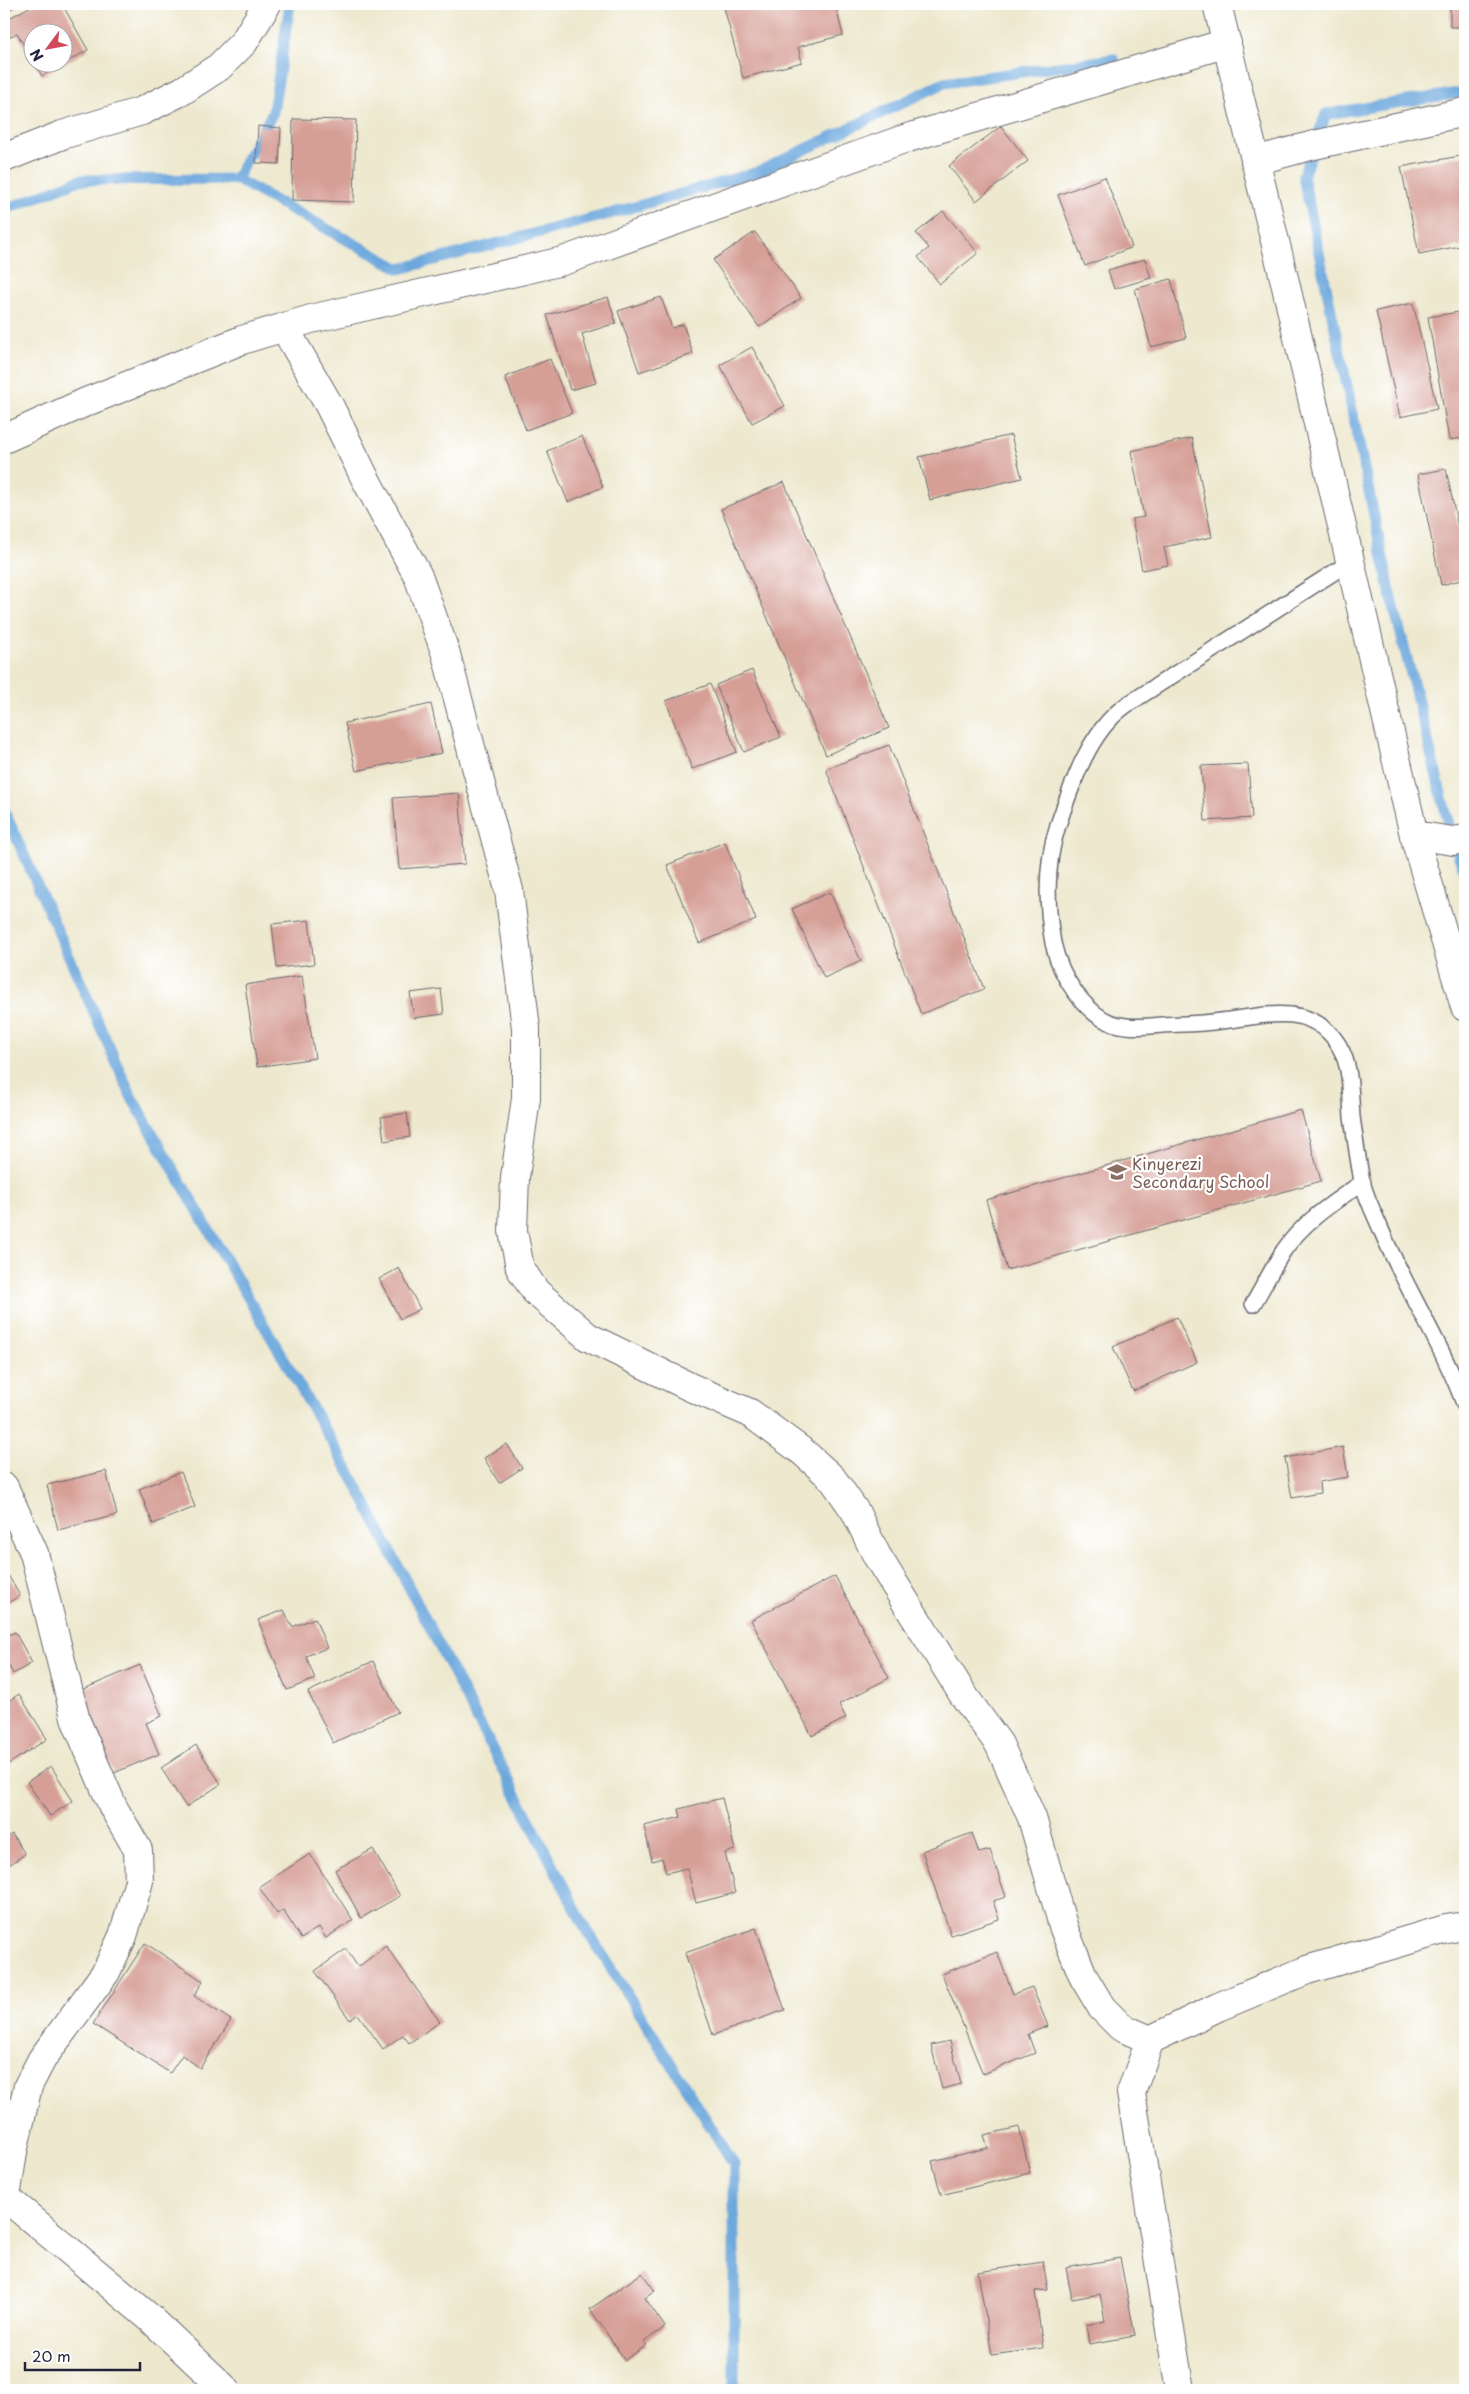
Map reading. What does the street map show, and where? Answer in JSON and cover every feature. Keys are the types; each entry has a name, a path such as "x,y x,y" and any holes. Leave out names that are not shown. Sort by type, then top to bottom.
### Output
{"street":[{"path":"4,158 62,135 142,111 182,91 218,67 244,42 267,4"},
{"path":"1217,4 1256,161 1414,835 1465,1007"},
{"path":"4,439 105,395 242,340 311,319 563,261 901,140 1227,43"},
{"path":"1256,161 1314,145 1465,112"},
{"path":"284,328 329,405 365,478 418,576 446,654 508,890 526,1028 526,1098 515,1177 513,1231 520,1268 535,1291 588,1337 690,1387 750,1413 803,1452 832,1478 855,1511 877,1556 964,1696 999,1744 1032,1818 1064,1929 1084,1978 1102,2008 1121,2026 1150,2040"},
{"path":"1414,835 1453,841 1465,839"},
{"path":"4,1487 34,1553 76,1721 114,1807 138,1850 139,1880 123,1936 106,1972 42,2059 28,2086 5,2197 150,2318 226,2390"},
{"path":"1180,2390 1131,2093 1150,2040 1218,2007 1307,1970 1446,1929 1465,1926"}],"lane":[{"path":"1350,562 1112,715 1101,728 1065,804 1050,848 1048,882 1052,936 1062,971 1084,1004 1104,1020 1134,1027 1220,1022 1280,1014 1310,1019 1331,1035 1340,1047 1350,1080 1352,1118 1363,1182 1397,1268 1427,1321 1465,1406"},
{"path":"1254,1304 1284,1250 1300,1231 1332,1203 1363,1182"}],"building":[{"path":"4,4 20,4 7,11"},
{"path":"35,4 62,4 88,50 72,59 72,22 22,22 22,42 17,33 6,39 4,21"},
{"path":"723,4 835,4 843,35 798,47 802,62 743,78"},
{"path":"1450,4 1465,4 1465,27 1450,27"},
{"path":"40,72 49,72 42,76"},
{"path":"293,119 356,120 354,202 292,200"},
{"path":"258,126 281,128 279,164 256,163"},
{"path":"1001,126 1028,161 976,201 949,166"},
{"path":"1465,155 1465,245 1419,254 1401,167"},
{"path":"1105,177 1132,247 1085,266 1058,195"},
{"path":"943,211 978,253 940,284 918,257 929,248 916,233"},
{"path":"755,232 801,298 759,327 713,260"},
{"path":"1145,259 1151,278 1114,289 1108,270"},
{"path":"1171,279 1186,338 1151,347 1135,289"},
{"path":"608,297 616,323 582,334 596,383 570,390 547,315"},
{"path":"661,297 672,328 683,324 693,354 639,372 618,311"},
{"path":"1413,303 1437,409 1400,417 1376,311"},
{"path":"1465,311 1465,438 1449,440 1428,317"},
{"path":"752,347 785,406 752,423 720,365"},
{"path":"550,359 572,413 526,430 505,377"},
{"path":"1011,435 1022,478 930,500 919,457"},
{"path":"582,436 603,487 568,502 547,451"},
{"path":"1192,438 1212,537 1164,547 1168,565 1142,570 1132,519 1144,517 1131,451"},
{"path":"1446,469 1465,560 1465,579 1441,585 1418,474"},
{"path":"784,482 889,728 826,755 721,509"},
{"path":"752,670 781,737 744,752 716,685"},
{"path":"710,684 737,752 692,769 666,701"},
{"path":"431,704 442,753 356,771 345,723"},
{"path":"889,745 984,989 921,1014 826,769"},
{"path":"1248,764 1252,818 1205,821 1201,766"},
{"path":"459,793 465,864 399,869 393,798"},
{"path":"725,842 756,920 699,943 667,865"},
{"path":"830,892 861,961 824,978 792,909"},
{"path":"309,920 314,964 277,968 272,924"},
{"path":"302,976 315,1058 257,1067 245,985"},
{"path":"441,989 444,1014 414,1018 410,993"},
{"path":"1301,1110 1321,1181 1007,1270 986,1200"},
{"path":"407,1113 410,1137 384,1141 381,1117"},
{"path":"399,1268 420,1309 400,1319 379,1279"},
{"path":"1177,1317 1197,1362 1133,1391 1113,1347"},
{"path":"507,1444 522,1468 499,1483 484,1458"},
{"path":"1343,1447 1348,1477 1319,1482 1320,1493 1292,1498 1285,1458"},
{"path":"106,1471 117,1515 58,1530 47,1485"},
{"path":"181,1472 195,1507 153,1524 139,1489"},
{"path":"4,1568 20,1596 4,1605"},
{"path":"835,1576 889,1678 839,1704 846,1718 812,1736 751,1620"},
{"path":"284,1610 292,1627 315,1618 327,1648 306,1656 315,1679 287,1690 258,1620"},
{"path":"15,1632 32,1663 13,1674 4,1656 4,1637"},
{"path":"373,1661 398,1712 333,1743 308,1692"},
{"path":"140,1665 162,1716 146,1723 159,1754 114,1773 79,1691"},
{"path":"19,1694 47,1739 4,1767 4,1704"},
{"path":"196,1745 221,1784 186,1807 161,1768"},
{"path":"51,1766 73,1801 50,1816 27,1782"},
{"path":"722,1798 735,1850 725,1853 735,1893 696,1903 687,1868 666,1873 662,1858 652,1861 644,1826 681,1817 679,1809"},
{"path":"972,1833 979,1853 990,1850 1006,1897 993,1901 999,1919 951,1935 922,1851"},
{"path":"12,1834 25,1854 9,1865 4,1858 4,1839"},
{"path":"373,1849 400,1896 361,1918 335,1870"},
{"path":"310,1854 353,1920 326,1938 319,1927 301,1939 283,1910 277,1914 259,1887"},
{"path":"756,1928 785,2010 713,2035 685,1953"},
{"path":"145,1943 203,1981 194,1996 231,2020 200,2068 182,2055 170,2073 93,2024"},
{"path":"386,1946 440,2022 409,2043 403,2035 383,2049 358,2014 350,2020 315,1971 346,1949 358,1967"},
{"path":"997,1952 1013,1994 1032,1987 1048,2026 1028,2034 1035,2053 983,2074 942,1974"},
{"path":"950,2041 961,2084 942,2089 931,2045"},
{"path":"1019,2127 1030,2173 941,2195 932,2161 988,2148 984,2135"},
{"path":"1120,2258 1135,2336 1089,2344 1086,2325 1105,2321 1100,2294 1072,2299 1066,2268"},
{"path":"1043,2262 1048,2290 1035,2291 1043,2348 992,2355 978,2272"},
{"path":"642,2273 655,2291 645,2298 665,2327 644,2342 647,2345 625,2360 590,2309"}],"waterway":[{"path":"236,179 273,112 290,4"},
{"path":"4,210 80,180 236,179 400,269 613,213 758,172 944,83 1114,59"},
{"path":"1465,92 1326,114 1303,176 1389,587 1453,841 1465,872"},
{"path":"4,810 132,1098 350,1473 582,1922 734,2164 734,2390"}],"place":[{"name":"Kinyerezi Secondary School","path":"1117,1172"}]}
